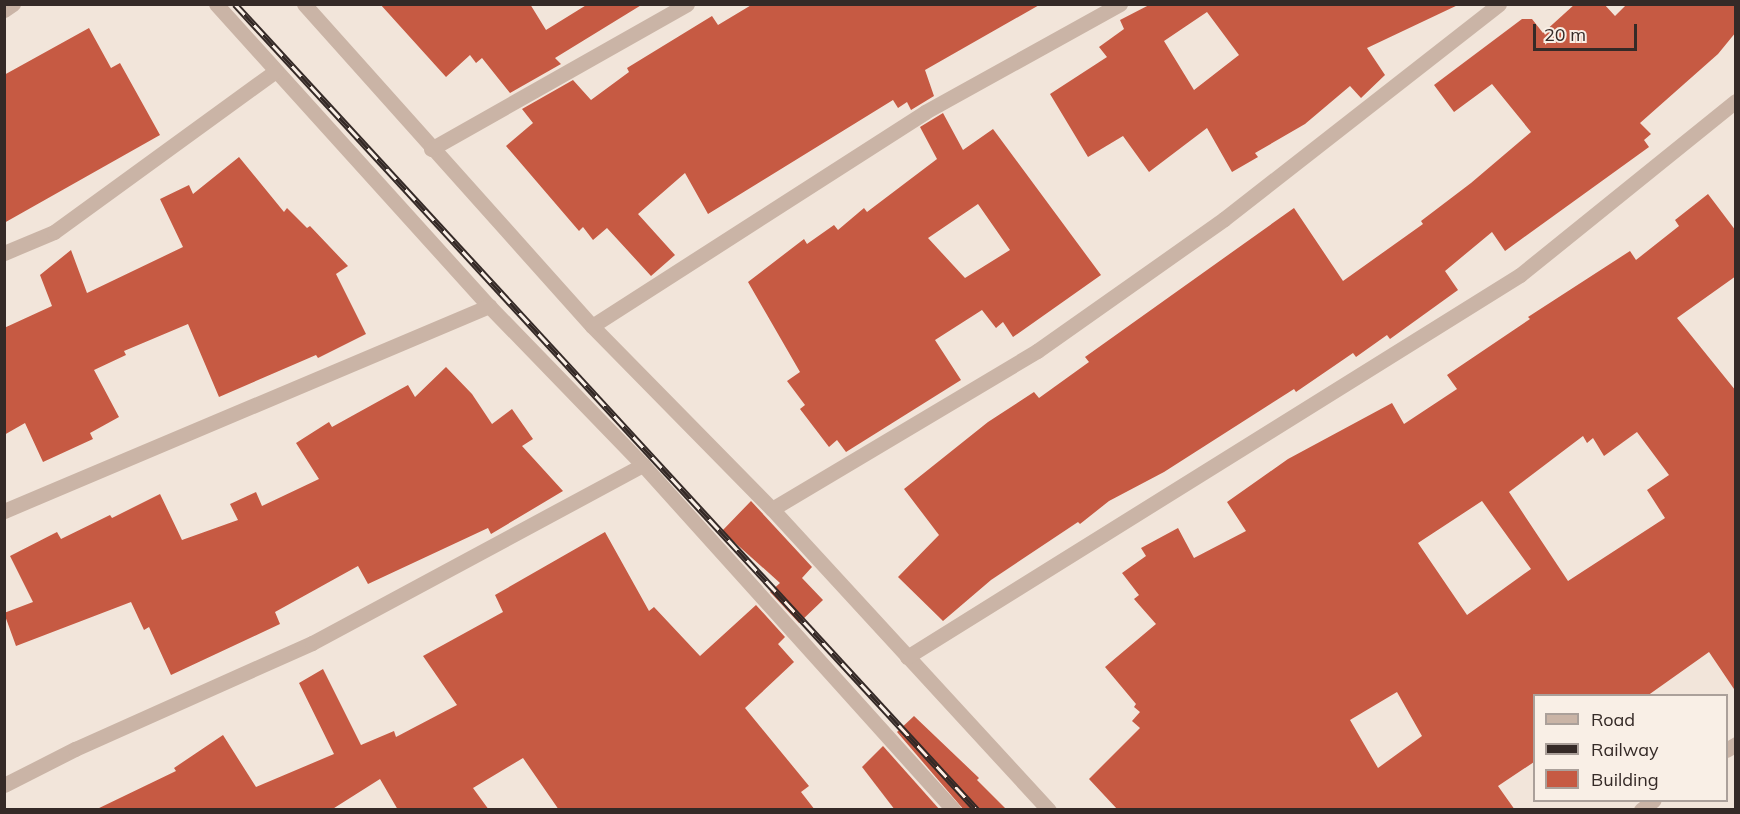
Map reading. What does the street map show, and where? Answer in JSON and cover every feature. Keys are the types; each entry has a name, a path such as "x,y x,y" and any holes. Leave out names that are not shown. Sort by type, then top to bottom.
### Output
{"street":[{"path":"4,10 13,4"},
{"path":"216,4 489,306 643,465 947,807"},
{"path":"304,4 431,149 592,326 772,509 1049,810"},
{"path":"431,149 687,4"},
{"path":"592,326 925,112 1120,4"},
{"path":"772,509 1037,351 1224,219 1499,4"},
{"path":"4,253 54,232 276,71"},
{"path":"907,657 1520,275 1736,101"},
{"path":"4,511 489,306"},
{"path":"4,785 75,749 312,643 643,465"}],"building":[{"path":"380,4 530,4 546,30 588,4 643,4 555,58 561,64 510,93 482,58 476,63 470,55 446,77"},
{"path":"753,4 1041,4 925,70 934,96 911,110 907,102 898,108 893,100 708,214 685,173 638,214 675,255 651,276 607,228 593,240 583,227 579,231 506,146 533,123 522,109 573,80 591,100 629,72 627,68 712,16 718,25"},
{"path":"1151,4 1460,4 1367,48 1385,75 1361,98 1350,86 1305,124 1255,153 1258,157 1232,172 1207,128 1149,172 1123,136 1088,157 1050,94 1107,57 1099,47 1124,29 1120,20","holes":["1207,12 1239,55 1194,90 1164,41"]},
{"path":"1575,4 1604,4 1615,16 1627,4 1736,4 1736,32 1718,54 1640,123 1651,134 1644,140 1649,147 1505,251 1492,232 1445,271 1458,290 1390,339 1387,335 1356,357 1353,353 1296,392 1294,389 1164,472 1109,501 1080,524 1078,522 991,580 943,621 898,577 939,535 904,489 988,422 1034,392 1039,398 1089,362 1085,357 1294,208 1343,281 1423,224 1421,221 1471,183 1531,132 1492,84 1454,112 1434,85 1522,19 1532,19 1543,33"},
{"path":"89,28 111,68 120,63 160,135 4,223 4,75"},
{"path":"943,113 963,150 993,129 1101,275 1013,337 1003,322 996,328 982,310 935,340 961,380 846,452 837,440 829,447 800,409 805,405 787,381 800,372 748,282 804,239 807,244 834,225 838,230 864,208 867,212 937,159 920,127","holes":["978,204 1010,250 965,278 928,238"]},
{"path":"239,157 284,212 287,208 307,228 310,226 348,266 336,274 366,334 318,358 316,355 219,397 188,324 124,351 126,355 94,370 119,417 90,433 93,439 43,462 25,423 4,435 4,328 52,306 40,275 71,250 87,293 183,247 160,199 189,185 193,194"},
{"path":"1708,194 1736,231 1736,276 1677,318 1736,391 1736,692 1709,652 1650,694 1533,694 1533,763 1498,786 1515,810 1118,810 1089,779 1140,728 1132,721 1140,712 1134,707 1136,704 1105,667 1156,624 1134,599 1139,595 1122,573 1146,556 1141,548 1178,528 1194,558 1246,531 1227,502 1288,459 1392,403 1404,424 1457,389 1447,375 1530,319 1528,317 1630,251 1636,260 1679,226 1675,220","holes":["1637,432 1669,475 1647,490 1665,518 1568,581 1509,492 1583,436 1587,443 1593,438 1604,456","1482,501 1531,569 1467,615 1418,543","1397,692 1422,736 1378,768 1350,720"]},
{"path":"446,367 472,394 492,424 512,409 533,439 522,446 563,491 491,534 488,528 368,584 358,566 275,612 280,624 171,675 149,627 144,630 131,602 16,646 4,613 33,602 10,556 57,532 61,539 110,515 112,518 160,494 182,540 238,520 230,504 256,492 262,506 319,479 296,443 329,422 332,427 408,385 415,397"},
{"path":"751,501 812,567 802,578 823,600 799,623 770,592 780,583 722,531"},
{"path":"605,532 649,611 654,607 700,656 756,605 785,637 778,644 794,662 745,708 809,786 801,792 815,810 559,810 523,758 473,788 489,810 398,810 380,779 331,810 95,810 176,771 174,768 223,735 256,787 334,754 299,683 323,669 361,745 394,731 396,737 457,705 423,656 503,612 495,595"},
{"path":"914,716 979,778 977,780 1007,810 964,810 897,732"},
{"path":"883,746 940,810 895,810 862,767"}],"railway":[{"path":"235,4 977,810"}]}
